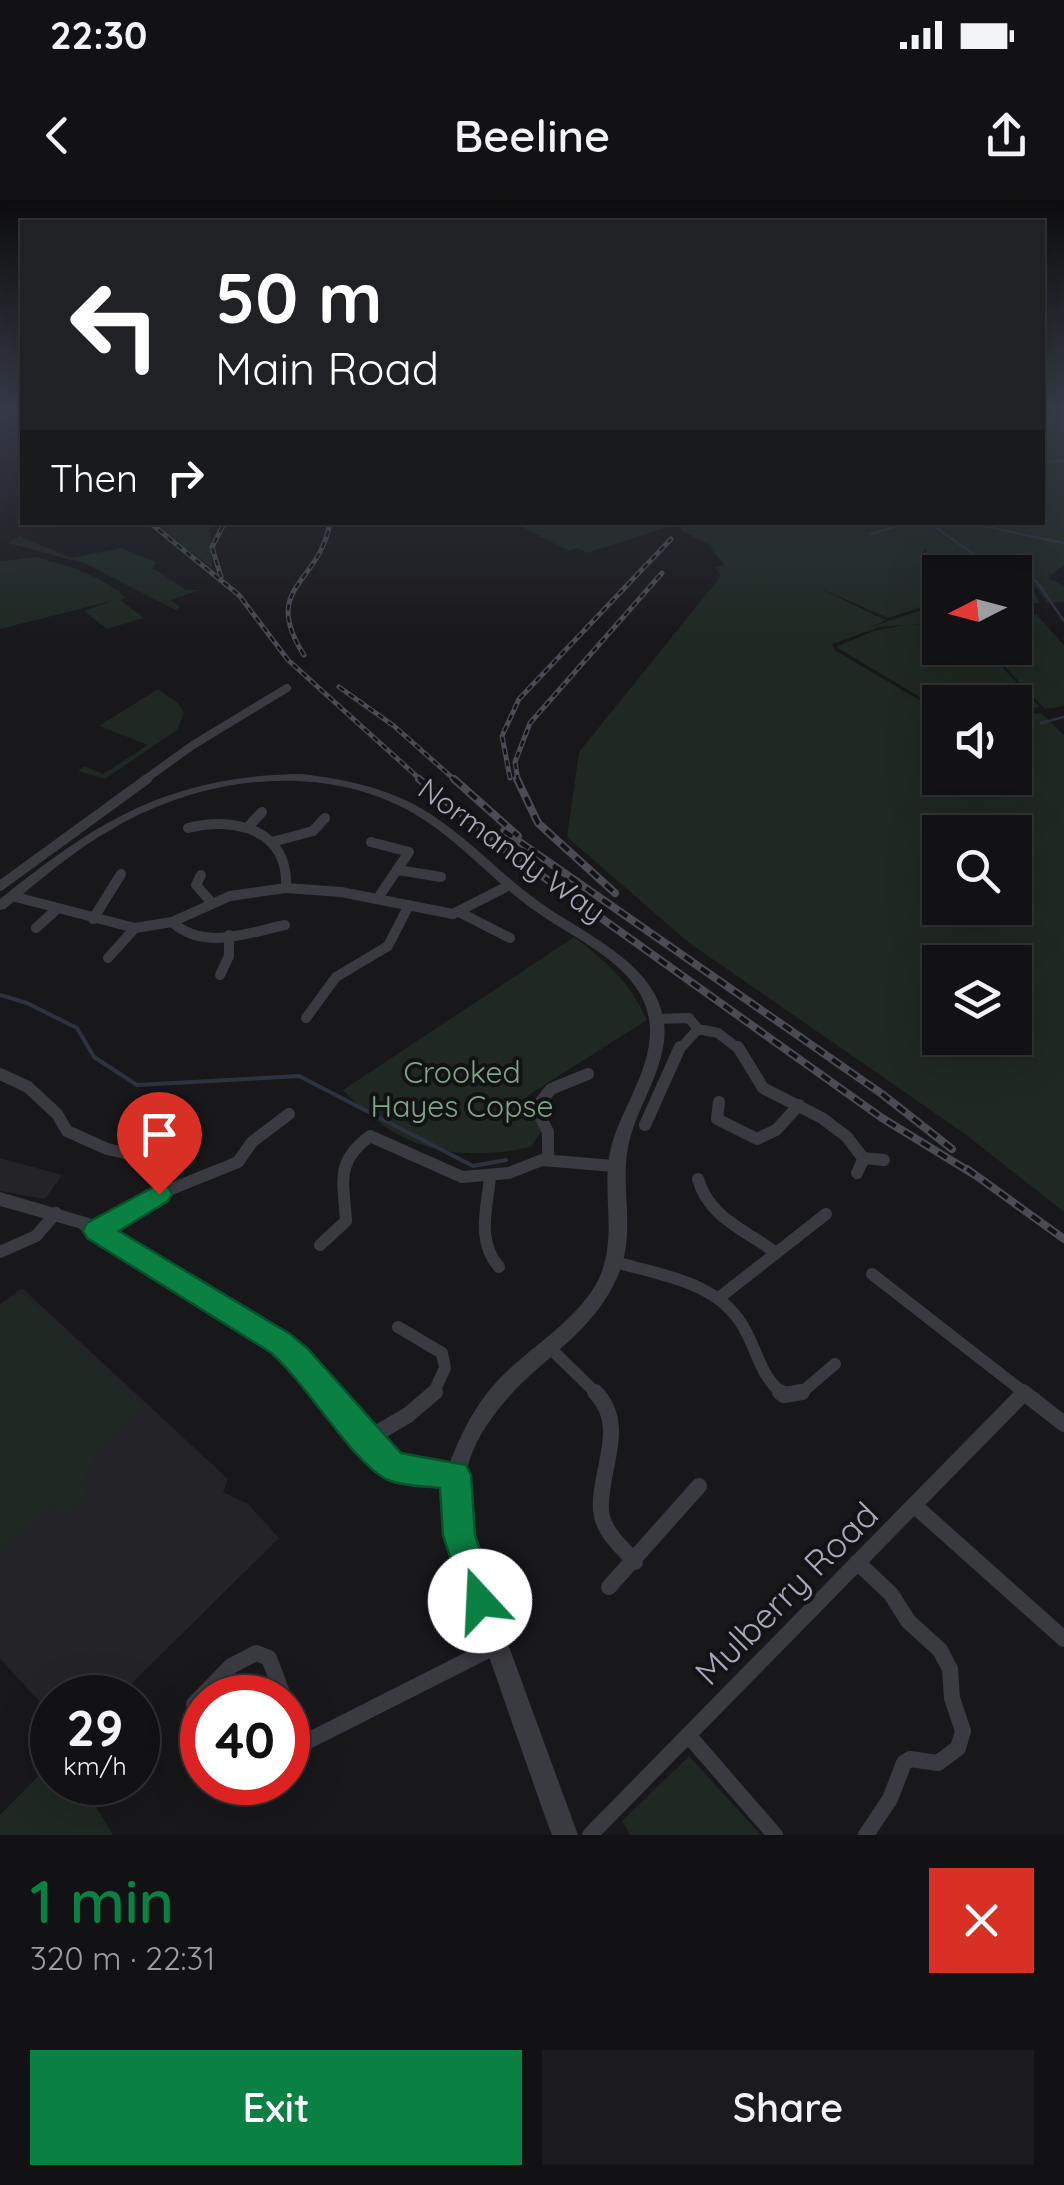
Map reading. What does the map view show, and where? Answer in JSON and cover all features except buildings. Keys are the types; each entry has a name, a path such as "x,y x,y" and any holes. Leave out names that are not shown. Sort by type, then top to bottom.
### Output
{"street":[{"path":"0,886 193,746 286,688"},
{"name":"Normandy Way","path":"0,906 95,834 142,808 211,786 280,779 344,783 390,797 444,830 508,886 630,972 649,996 657,1019"},
{"path":"248,827 262,812"},
{"path":"272,842 312,831 325,818"},
{"path":"188,828 218,820 248,827 272,842 289,876 286,888"},
{"path":"371,842 408,852 378,898"},
{"path":"398,870 441,877"},
{"path":"92,919 112,899 113,884 121,874"},
{"path":"200,875 196,884 212,903"},
{"path":"460,913 508,886"},
{"path":"12,896 135,928 172,922 230,896 286,888 378,898 460,913 510,938"},
{"path":"306,1018 336,977 388,946 409,905"},
{"path":"36,928 57,909"},
{"path":"172,922 190,937 230,935 284,925"},
{"path":"108,958 135,928"},
{"path":"220,975 230,956 230,935"},
{"path":"565,1835 530,1748 498,1645 465,1560 454,1508 455,1475 487,1404 508,1380 588,1310 615,1262 621,1223 614,1166 657,1045 657,1019 688,1018 698,1029 718,1033 736,1044 762,1088 840,1130 863,1158 884,1160"},
{"path":"645,1125 670,1075 678,1049 698,1029"},
{"path":"0,1074 36,1094 67,1130 107,1149 148,1158 172,1189"},
{"path":"548,1160 548,1132 536,1108 540,1099 558,1084 588,1074"},
{"path":"719,1102 717,1119 757,1138 776,1130 799,1105"},
{"path":"96,1231 172,1189 238,1162 252,1142 289,1114"},
{"path":"320,1245 346,1221 342,1194 344,1162 370,1136 412,1151 462,1177 490,1176 548,1160 614,1166"},
{"path":"857,1173 863,1158"},
{"path":"490,1176 484,1248 498,1267"},
{"path":"698,1179 703,1198 712,1210 776,1253"},
{"path":"0,1198 56,1213 96,1231 280,1343 298,1358 394,1467 455,1475"},
{"path":"0,1252 36,1236 56,1213"},
{"path":"720,1298 826,1214"},
{"path":"615,1262 698,1286 720,1298 739,1318 760,1372 784,1395 800,1394 835,1364"},
{"path":"872,1274 1064,1424"},
{"path":"367,1439 425,1402 444,1376 442,1353 398,1327"},
{"path":"548,1346 607,1404 612,1428 602,1519 612,1539 635,1562"},
{"name":"Mulberry Road","path":"590,1835 1024,1392"},
{"path":"609,1587 698,1486"},
{"path":"915,1506 1064,1638"},
{"path":"857,1562 891,1594 908,1621 944,1656 962,1731 958,1748 946,1760 938,1763 910,1759 904,1763 890,1799 866,1835"},
{"path":"310,1740 498,1645"},
{"path":"222,1675 256,1653 269,1658 275,1675"},
{"path":"689,1736 775,1835"}],"shaded area":[{"path":"0,1158 62,1175 45,1199 0,1191"},
{"path":"22,1288 228,1479 223,1492 248,1504 279,1538 140,1675 30,1675 30,1691 0,1659 0,1304"}],"green space":[{"path":"1045,484 1064,484 1064,565 1048,578 1064,586 1064,602 1048,603 1032,583 1032,555 927,555 926,548 920,555 922,607 888,618 813,585 885,620 874,626 922,610 922,623 911,625 922,624 922,665 1000,665 1019,685 922,685 922,698 836,647 873,631 904,625 880,627 832,644 836,651 922,701 922,795 1032,795 1032,713 1041,713 1064,735 1064,1212 965,1134 688,942 567,837 579,752 721,576 715,567 724,565 707,543 683,532 683,525 1045,525"},
{"path":"158,525 210,525 212,568"},
{"path":"518,525 674,525 587,553 578,548 569,551"},
{"path":"19,536 71,558 121,548 156,562 153,568 186,590 199,590 171,600 180,607 176,610 84,563 8,543"},
{"path":"37,557 106,583 126,598 120,600 144,618 107,629 84,611 111,601 0,629 0,561"},
{"path":"1032,615 1037,615 1064,645 1064,706 1045,709 1032,695 1032,685 1022,685 1003,665 1032,665"},
{"path":"158,689 178,703 184,713 177,730 105,779 78,771 84,766 103,774 148,745 99,726"},
{"name":"Crooked Hayes Copse","path":"574,937 616,974 647,1020 527,1096 542,1130 531,1147 476,1153 428,1147 385,1126 343,1090"},
{"path":"21,1292 141,1407 100,1448 81,1485 86,1497 66,1511 49,1506 0,1550 0,1307"},
{"path":"689,1756 761,1835 630,1835 622,1821"},
{"path":"30,1784 30,1805 95,1805 113,1835 0,1835 0,1815"}],"waterway":[{"path":"871,534 900,525"},
{"path":"932,525 972,553 1037,582 1064,621"},
{"path":"978,525 1064,543"},
{"path":"1041,723 1064,717"},
{"path":"0,995 27,1003 77,1028 94,1057 137,1085 299,1076 473,1166 506,1160"}],"railway":[{"path":"153,525 239,595 288,660 422,781"},
{"path":"221,577 212,547 223,525"},
{"path":"304,655 292,632 290,599 316,560 329,525"},
{"path":"510,778 502,736 519,699 671,539"},
{"path":"518,781 515,762 530,723 662,573"},
{"path":"339,687 394,726 456,781"},
{"path":"419,779 507,851 882,1118 975,1175"},
{"path":"454,779 518,836"},
{"path":"517,779 538,823 615,893"},
{"path":"504,831 882,1094 952,1149"},
{"path":"967,1169 1064,1239"}],"route":[{"path":"159,1194 96,1231 280,1343 298,1358 394,1467 455,1475 454,1508 459,1535 480,1601"}]}
